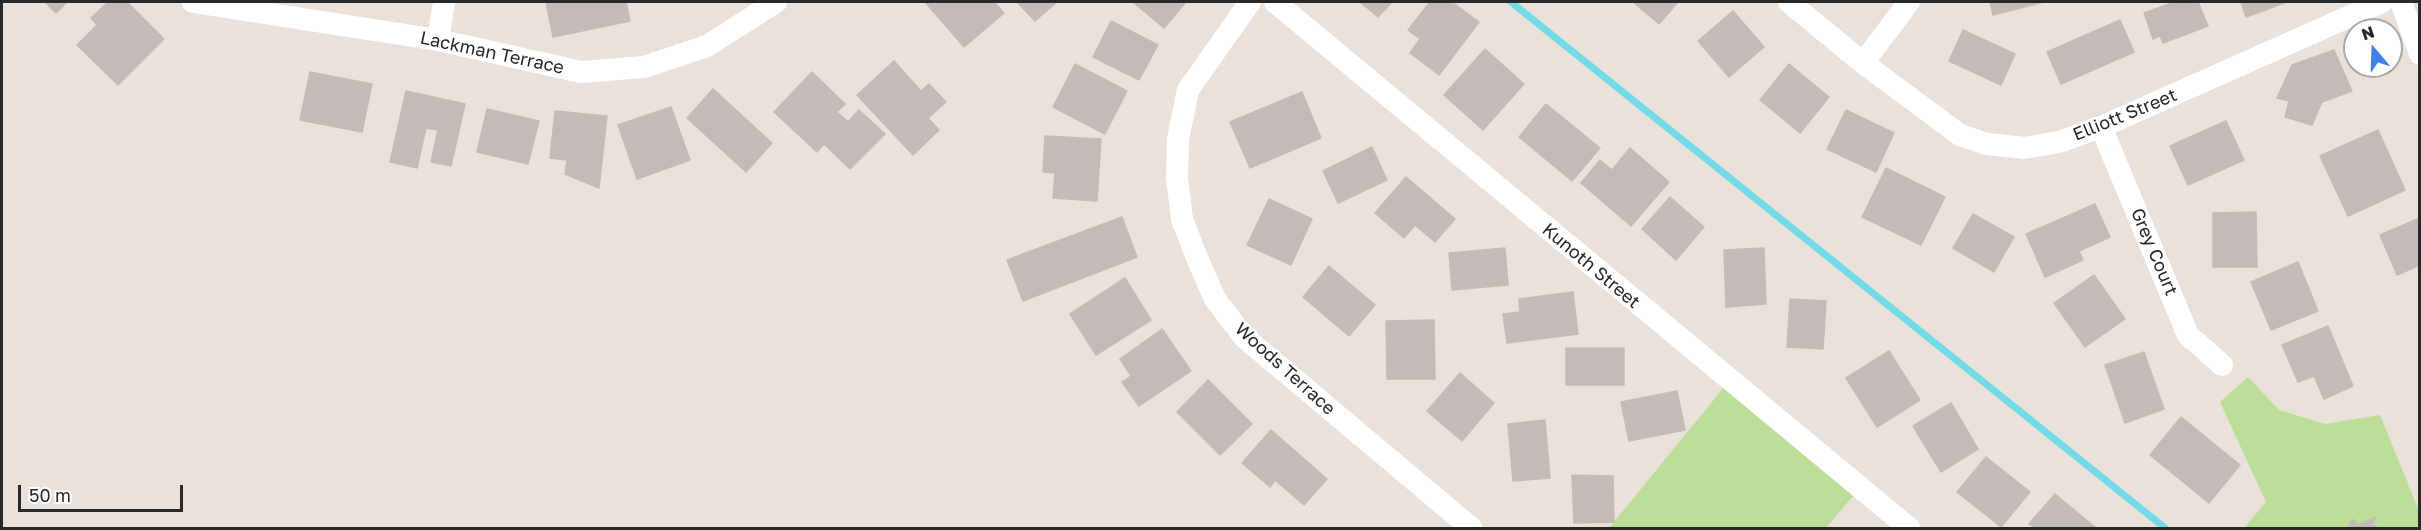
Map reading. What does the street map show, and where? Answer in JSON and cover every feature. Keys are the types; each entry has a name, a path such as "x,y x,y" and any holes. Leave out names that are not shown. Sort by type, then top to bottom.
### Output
{"street":[{"name":"Lackman Terrace","path":"193,2 438,40 581,72 644,67 707,46 776,2"},
{"path":"438,40 444,2"},
{"name":"Woods Terrace","path":"1250,2 1188,90 1178,139 1177,178 1182,219 1197,258 1215,299 1244,337 1471,528"},
{"name":"Kunoth Street","path":"1275,2 1909,528"},
{"name":"Elliott Street","path":"1789,2 1863,63 1960,135 1987,144 2024,148 2102,128 2382,2"},
{"path":"1863,63 1909,2"},
{"path":"2401,2 2420,54"},
{"name":"Grey Court","path":"2102,128 2188,335 2222,365"}],"green space":[{"path":"2248,377 2279,410 2325,424 2380,415 2419,511 2419,528 2244,528 2266,502 2220,402"},
{"path":"1729,381 1859,489 1826,528 1609,528"}],"building":[{"path":"45,2 67,2 56,13"},
{"path":"108,2 127,2 164,39 118,85 77,45 97,25 91,18"},
{"path":"546,2 626,2 630,21 553,37"},
{"path":"925,2 994,2 1004,13 964,47"},
{"path":"1017,2 1057,2 1035,21"},
{"path":"1133,2 1186,2 1164,28"},
{"path":"1360,2 1392,2 1378,17"},
{"path":"1430,2 1452,2 1479,22 1439,75 1410,53 1420,39 1408,30"},
{"path":"1633,2 1678,2 1659,24"},
{"path":"1990,2 2044,2 1993,15"},
{"path":"2175,2 2198,2 2208,26 2163,43 2160,36 2153,39 2144,13"},
{"path":"2241,2 2287,2 2246,17"},
{"path":"1733,11 1764,47 1729,77 1698,41"},
{"path":"2120,20 2134,52 2061,84 2047,52"},
{"path":"1111,21 1158,45 1139,80 1093,57"},
{"path":"1963,30 2015,54 2001,85 1949,61"},
{"path":"1485,49 1524,84 1483,130 1444,95"},
{"path":"2334,50 2343,70 2343,78 2346,78 2352,91 2322,102 2312,125 2285,117 2289,101 2277,98 2292,65"},
{"path":"894,61 921,91 929,84 946,102 928,118 939,130 913,155 857,95"},
{"path":"1075,64 1127,91 1105,134 1053,107"},
{"path":"1789,64 1829,97 1800,133 1760,100"},
{"path":"310,72 372,84 362,132 300,120"},
{"path":"812,72 845,104 837,112 848,122 859,110 885,134 850,169 824,144 817,152 774,112"},
{"path":"713,89 772,143 746,172 687,118"},
{"path":"406,91 465,104 451,166 431,162 438,130 426,128 417,168 390,162"},
{"path":"1302,92 1321,138 1250,168 1230,122"},
{"path":"1546,104 1600,148 1572,181 1519,137"},
{"path":"671,107 690,160 637,179 618,125"},
{"path":"487,109 539,121 528,164 477,152"},
{"path":"1846,110 1894,133 1876,172 1827,149"},
{"path":"555,111 607,116 599,188 565,174 567,160 550,158"},
{"path":"2226,121 2244,160 2188,185 2170,146"},
{"path":"2378,130 2405,190 2348,216 2320,156"},
{"path":"1045,136 1101,139 1097,201 1053,198 1055,173 1043,172"},
{"path":"1372,147 1387,180 1338,203 1323,171"},
{"path":"1630,148 1669,182 1631,226 1581,183 1600,160 1612,170"},
{"path":"1886,168 1945,197 1921,245 1862,217"},
{"path":"1406,177 1455,219 1435,242 1415,225 1404,238 1375,213"},
{"path":"1670,197 1704,227 1676,260 1642,229"},
{"path":"1269,199 1312,219 1291,265 1247,245"},
{"path":"2095,204 2110,237 2079,251 2083,260 2045,277 2026,234"},
{"path":"2256,212 2257,267 2213,267 2213,213"},
{"path":"1973,214 2014,237 1994,272 1953,248"},
{"path":"1122,217 1137,257 1023,301 1007,260"},
{"path":"2420,218 2420,265 2397,275 2380,235"},
{"path":"1505,248 1508,285 1452,290 1449,253"},
{"path":"1764,248 1766,304 1726,307 1724,250"},
{"path":"2298,262 2318,311 2271,330 2251,282"},
{"path":"1329,266 1375,305 1349,336 1303,297"},
{"path":"2094,275 2125,319 2085,347 2054,303"},
{"path":"1125,278 1151,320 1096,355 1070,314"},
{"path":"1573,292 1578,334 1507,343 1503,314 1520,312 1519,299"},
{"path":"1790,299 1826,301 1823,349 1787,347"},
{"path":"1434,320 1435,379 1387,379 1386,321"},
{"path":"2328,326 2353,386 2324,399 2314,376 2298,382 2282,345"},
{"path":"1162,329 1191,371 1139,406 1122,382 1131,376 1120,359"},
{"path":"1566,348 1624,348 1624,385 1566,385"},
{"path":"1889,351 1920,400 1877,427 1846,378"},
{"path":"2144,352 2164,409 2125,423 2105,365"},
{"path":"1460,373 1494,403 1462,441 1427,411"},
{"path":"1208,380 1252,424 1220,455 1177,412"},
{"path":"1677,391 1685,430 1629,441 1621,402"},
{"path":"1951,403 1978,449 1941,472 1913,426"},
{"path":"2181,417 2240,465 2209,503 2150,455"},
{"path":"1545,420 1550,478 1513,481 1508,424"},
{"path":"1271,430 1327,479 1304,505 1275,480 1270,487 1242,463"},
{"path":"1986,457 2030,492 2001,527 1957,492"},
{"path":"1572,475 1613,476 1614,522 1574,523"},
{"path":"2055,494 2096,528 2035,528 2029,524"},
{"path":"2376,517 2372,525 2380,528 2348,528 2352,519 2359,525"}],"waterway":[{"path":"1511,2 2165,528"}]}
